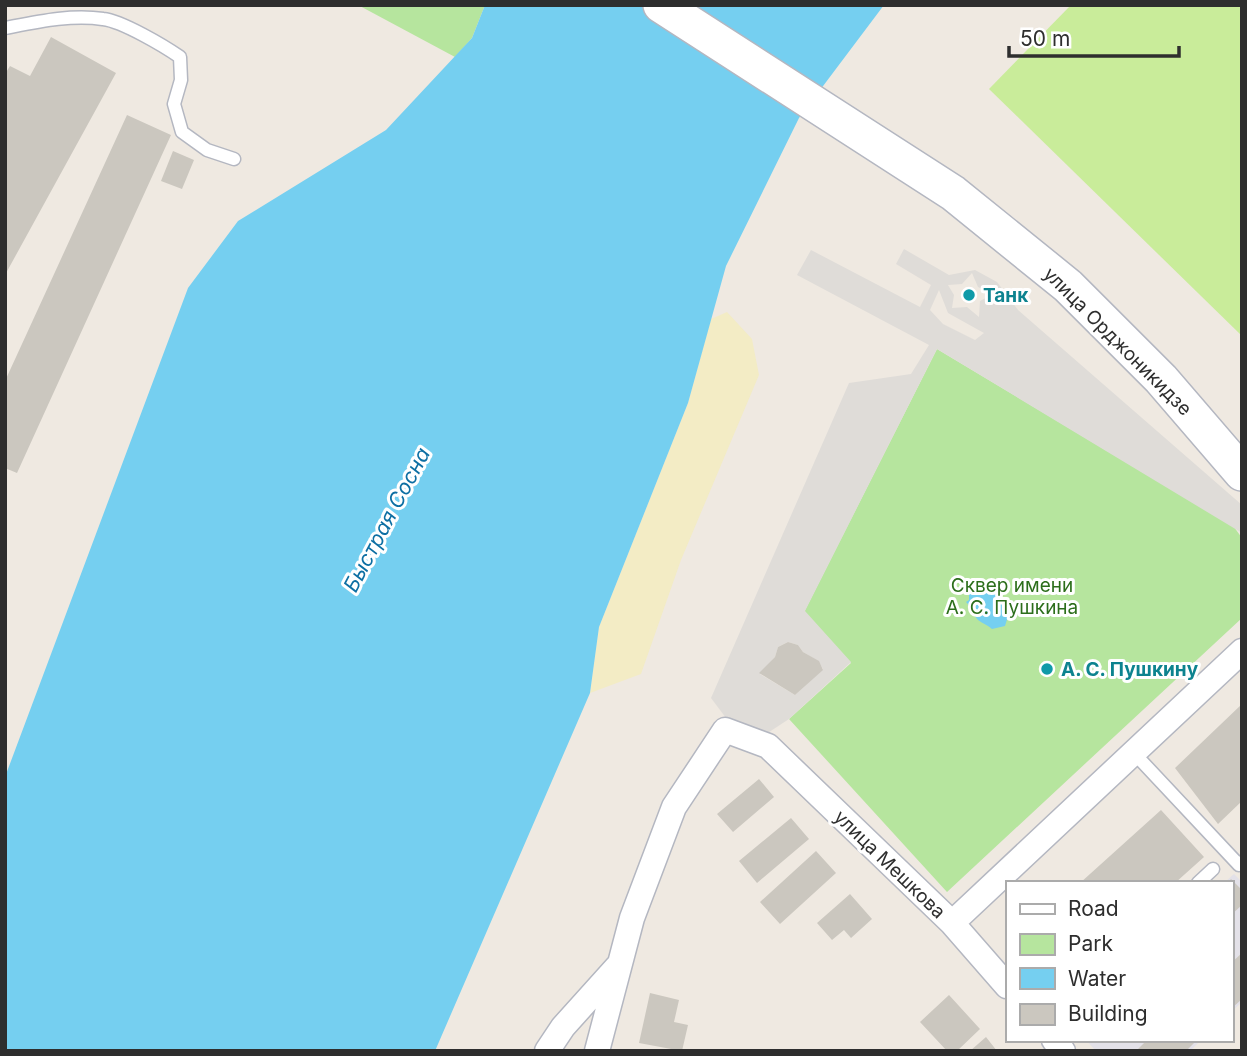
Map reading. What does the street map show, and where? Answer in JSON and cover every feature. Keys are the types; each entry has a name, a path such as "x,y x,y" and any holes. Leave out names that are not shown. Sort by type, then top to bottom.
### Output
{"main road":[{"name":"улица Орджоникидзе","path":"662,5 953,193 1068,286 1161,379 1242,473"}],"street":[{"path":"952,923 1242,651"},
{"name":"улица Мешкова","path":"620,964 632,918 674,807 725,730 768,746 952,923 1006,985"},
{"path":"547,1051 563,1027 620,964"},
{"path":"597,1051 620,964"}],"lane":[{"path":"5,28 66,18 105,19 161,44 180,57 181,80 174,104 182,132 208,150 234,159"},
{"path":"1133,752 1238,865 1242,862"},
{"path":"1200,881 1213,869"}],"shaded area":[{"path":"904,249 949,275 975,270 997,282 1018,310 1242,505 1242,533 937,349 805,611 851,662 789,719 760,738 732,726 711,698 849,383 911,374 929,345 797,275 811,250 920,307 931,285 896,264","holes":["972,273 978,287 993,294 980,301 979,317 967,307 952,308 954,295 948,285 962,284","939,290 948,313 984,333 975,340 943,324 930,310","788,642 798,645 803,652 818,661 823,669 795,695 760,674 775,657 778,647"]},
{"path":"1234,874 1242,882 1242,1002 1233,1010 1233,881 1226,881"},
{"path":"1088,1042 1199,1042 1190,1051 1096,1051"}],"green space":[{"path":"358,5 485,5 472,38 455,57"},
{"path":"1071,5 1242,5 1242,336 989,89"},
{"name":"Сквер имени А. С. Пушкина","path":"937,349 1234,527 1242,538 1242,618 947,892 789,719 851,663 804,612"}],"sand":[{"path":"727,312 752,339 759,375 681,560 641,674 590,693 599,627 688,403 711,319"}],"water":[{"name":"Быстрая Сосна","path":"485,5 884,5 799,118 726,266 688,403 599,627 590,693 435,1051 5,1051 5,777 188,288 238,221 386,130 472,38"},
{"path":"982,584 1004,600 1009,613 1005,626 992,629 978,620 966,602 969,600 969,589"}],"building":[{"path":"51,37 116,73 5,275 5,74 10,66 30,76"},
{"path":"127,115 171,135 17,473 5,468 5,381"},
{"path":"173,151 194,160 182,189 161,181"},
{"path":"788,642 798,645 803,652 819,661 823,670 795,695 759,673 775,657 778,647"},
{"path":"1242,704 1242,801 1218,824 1175,768"},
{"path":"759,779 774,797 733,832 717,814"},
{"path":"1161,810 1204,857 1177,881 1082,881"},
{"path":"791,818 809,839 757,883 739,861"},
{"path":"816,851 836,873 780,924 760,902"},
{"path":"1233,881 1242,890 1242,905 1233,913"},
{"path":"850,894 872,919 851,938 844,930 832,940 817,923"},
{"path":"1242,953 1242,999 1233,1007 1233,961"},
{"path":"650,993 679,1000 674,1022 688,1025 682,1051 639,1043"},
{"path":"949,995 980,1029 957,1051 947,1051 920,1022"},
{"path":"986,1037 997,1051 970,1051"},
{"path":"1145,1042 1195,1042 1186,1051 1136,1051"}],"place":[{"name":"Танк","path":"969,295"},
{"name":"А. С. Пушкину","path":"1047,669"}]}
